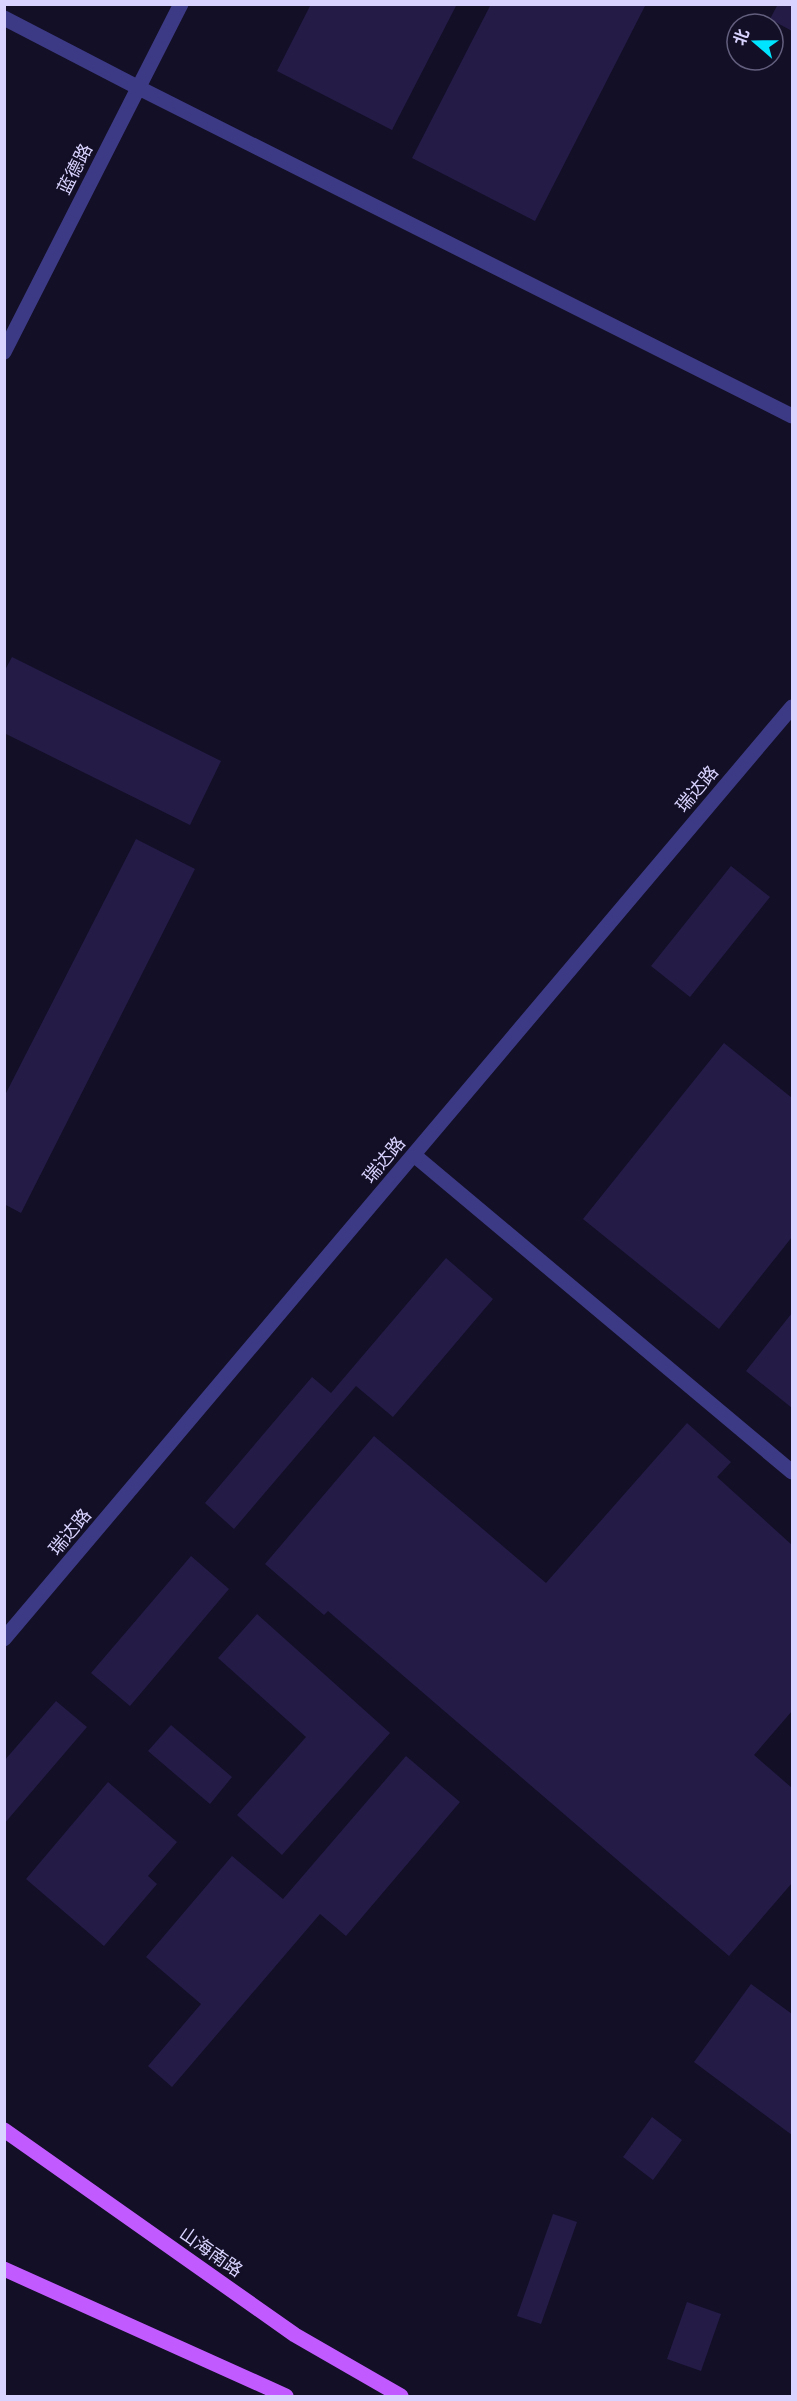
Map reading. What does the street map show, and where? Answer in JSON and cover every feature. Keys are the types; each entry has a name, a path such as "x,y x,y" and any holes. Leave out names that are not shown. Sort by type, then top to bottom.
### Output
{"main road":[{"name":"山海南路","path":"4,2130 296,2335 401,2397"},
{"path":"4,2269 286,2397"}],"street":[{"name":"蓝德路","path":"4,352 181,4"},
{"path":"4,18 792,416"},
{"name":"瑞达路","path":"4,1639 792,707"},
{"path":"414,1155 792,1472"}],"building":[{"path":"311,4 457,4 392,130 277,71"},
{"path":"491,4 646,4 535,221 412,158"},
{"path":"778,4 792,4 792,31 785,27 785,12 774,12"},
{"path":"12,657 221,761 190,825 4,733 4,672"},
{"path":"136,839 195,869 21,1213 4,1204 4,1097"},
{"path":"731,866 770,897 690,997 651,966"},
{"path":"724,1043 792,1098 792,1237 719,1329 583,1219"},
{"path":"446,1258 493,1299 393,1417 356,1386 234,1529 205,1503 312,1377 331,1393"},
{"path":"792,1313 792,1408 746,1371"},
{"path":"687,1423 731,1462 717,1477 792,1545 792,1711 754,1755 792,1788 792,1883 729,1956 328,1611 324,1615 265,1564 374,1436 546,1583"},
{"path":"191,1556 229,1589 130,1706 91,1673"},
{"path":"257,1614 390,1733 282,1855 237,1815 306,1737 218,1658"},
{"path":"56,1701 87,1727 4,1824 4,1761"},
{"path":"171,1725 232,1777 210,1804 148,1751"},
{"path":"406,1756 460,1802 346,1936 320,1914 172,2087 148,2066 201,2004 146,1957 232,1856 283,1899"},
{"path":"108,1782 177,1842 148,1876 157,1884 104,1946 26,1879"},
{"path":"751,1984 792,2014 792,2135 694,2062"},
{"path":"652,2117 682,2140 653,2180 623,2157"},
{"path":"553,2214 577,2222 541,2324 517,2316"},
{"path":"687,2302 721,2314 701,2371 667,2359"}]}
